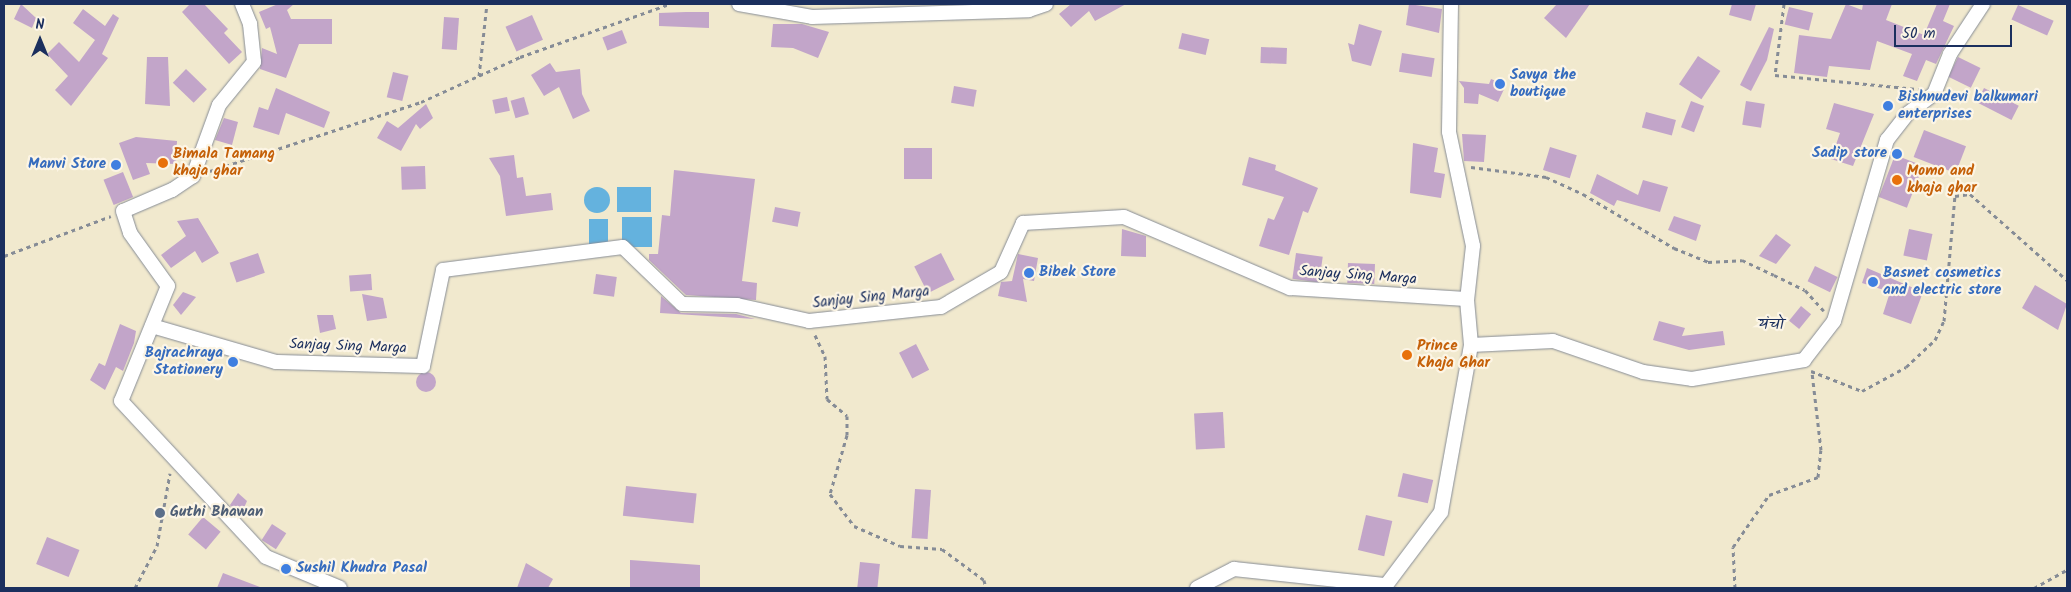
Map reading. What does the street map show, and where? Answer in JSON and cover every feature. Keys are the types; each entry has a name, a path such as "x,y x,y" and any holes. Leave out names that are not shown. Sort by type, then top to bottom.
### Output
{"street":[{"path":"242,4 250,24 254,62 219,105 192,176 123,211 130,233 168,286 121,401 266,556 340,588"},
{"path":"740,4 812,17 1029,10 1046,4"},
{"path":"1197,588 1234,569 1384,587 1440,512 1471,344 1468,299 1474,246 1458,165 1449,132 1447,91 1452,4"},
{"path":"1471,344 1553,341 1643,372 1692,379 1804,360 1834,321 1887,140 1907,114 1934,94 1950,54 1983,4"},
{"name":"Sanjay Sing Marga","path":"152,326 276,362 423,366 443,270 623,247 682,304 737,305 809,321 941,307 1001,272 1023,223 1124,217 1290,288 1468,299"}],"path":[{"path":"479,76 487,4"},
{"path":"192,176 421,102 479,76 670,4"},
{"path":"1784,4 1776,75 1906,85 1934,94"},
{"path":"1458,165 1546,177 1674,248 1708,262 1742,260 1805,290 1834,321"},
{"path":"1812,372 1862,391 1906,367 1935,340 1944,321 1954,196 1970,194 1983,210 2067,280"},
{"path":"4,256 123,211"},
{"path":"809,321 825,356 827,399 846,416 846,435 830,494 854,526 900,546 942,549 984,580 986,588"},
{"path":"1735,588 1734,547 1769,495 1818,477 1821,450 1812,372 1804,360"},
{"path":"135,588 157,546 171,455"},
{"path":"2034,588 2067,570"}],"water":[{"path":"597,187 606,191 610,200 606,209 597,213 588,209 584,200 588,191"},
{"path":"617,187 651,187 651,212 617,212"},
{"path":"622,217 652,217 652,247 622,247"},
{"path":"589,219 608,219 608,248 589,248"}],"building":[{"path":"21,4 36,18 32,28 14,19"},
{"path":"190,4 204,4 228,29 224,33 242,52 229,64 182,12"},
{"path":"278,4 294,4 287,10 291,19 332,19 332,44 299,44 286,78 260,69 262,48 277,54 270,27 266,29 259,12"},
{"path":"1071,4 1126,4 1095,21 1089,11 1071,27 1059,14"},
{"path":"1409,4 1442,9 1439,33 1406,25"},
{"path":"1557,4 1590,4 1566,38 1544,18"},
{"path":"1732,4 1756,4 1751,21 1729,15"},
{"path":"1846,4 1862,10 1863,4 1892,4 1886,20 1924,35 1937,4 1950,4 1943,21 1954,26 1936,64 1926,60 1917,81 1903,76 1912,54 1877,41 1870,70 1829,66 1827,77 1794,73 1799,35 1831,39"},
{"path":"2018,5 2054,21 2047,35 2011,20"},
{"path":"1789,7 1813,13 1809,31 1785,24"},
{"path":"83,9 105,26 113,14 119,18 102,54 108,58 71,106 55,90 68,76 47,54 59,42 79,62 95,40 73,23"},
{"path":"709,12 709,28 659,26 659,13"},
{"path":"532,15 543,40 516,51 506,27"},
{"path":"444,17 459,18 457,50 442,49"},
{"path":"773,24 802,24 829,32 818,58 793,48 771,47"},
{"path":"1359,24 1382,31 1371,66 1352,61 1348,43 1354,45"},
{"path":"1769,27 1774,29 1767,60 1751,91 1740,85"},
{"path":"622,30 627,43 607,51 602,38"},
{"path":"1182,33 1209,39 1206,55 1178,49"},
{"path":"1261,47 1287,48 1286,64 1260,63"},
{"path":"1402,53 1435,58 1432,77 1399,72"},
{"path":"1698,56 1720,71 1701,99 1679,84"},
{"path":"147,57 168,57 170,106 145,104"},
{"path":"1958,57 1980,68 1971,88 1948,77"},
{"path":"550,63 556,72 580,69 582,94 590,111 573,119 559,87 544,96 531,75"},
{"path":"186,69 207,89 194,103 173,83"},
{"path":"393,72 409,76 402,101 387,97"},
{"path":"1491,79 1506,85 1498,102 1479,94 1478,104 1464,103 1464,88 1459,81 1489,84"},
{"path":"954,86 977,90 974,107 951,103"},
{"path":"276,88 330,112 324,128 286,113 279,135 253,127 259,107 268,110"},
{"path":"1984,88 2019,106 2011,120 1977,102"},
{"path":"507,97 510,111 495,114 492,100"},
{"path":"524,97 529,114 516,118 511,101"},
{"path":"1691,101 1704,106 1694,132 1681,127"},
{"path":"1746,101 1765,104 1761,128 1742,125"},
{"path":"1834,103 1874,114 1853,166 1831,159 1840,133 1826,129"},
{"path":"426,104 433,118 420,129 416,124 401,151 377,138 387,121 398,128"},
{"path":"1646,112 1676,120 1672,135 1642,127"},
{"path":"224,118 238,122 232,145 215,140"},
{"path":"1924,130 1966,146 1956,173 1914,157"},
{"path":"1462,134 1486,135 1484,162 1464,161"},
{"path":"136,137 177,141 176,164 146,163 150,174 133,180 119,143"},
{"path":"1413,143 1438,148 1434,172 1445,174 1441,198 1410,193"},
{"path":"1550,147 1577,155 1570,178 1543,170"},
{"path":"904,148 932,148 932,179 904,179"},
{"path":"514,155 517,178 523,177 526,196 551,193 553,210 506,216 500,176 489,158"},
{"path":"1895,155 1923,166 1907,208 1879,197"},
{"path":"1249,157 1276,165 1275,170 1318,188 1308,213 1303,211 1289,255 1259,246 1268,218 1274,220 1284,197 1242,185"},
{"path":"425,166 426,189 402,190 401,167"},
{"path":"674,170 755,179 742,281 757,283 756,300 686,295 649,260 649,254 658,254 662,215 670,216"},
{"path":"123,172 133,197 114,205 104,180"},
{"path":"1597,174 1638,195 1643,180 1668,187 1660,212 1617,200 1614,206 1590,193"},
{"path":"775,207 801,212 798,227 772,222"},
{"path":"1674,216 1701,225 1696,241 1668,230"},
{"path":"198,218 219,253 202,263 195,251 171,268 161,255 186,236 177,221"},
{"path":"1122,229 1146,236 1146,257 1121,256"},
{"path":"1909,229 1932,234 1927,260 1903,255"},
{"path":"1776,234 1791,245 1776,264 1759,256"},
{"path":"258,253 265,273 236,283 230,263"},
{"path":"941,253 955,280 928,293 914,267"},
{"path":"1296,253 1323,257 1319,283 1292,279"},
{"path":"1018,254 1038,258 1034,281 1023,279 1027,302 998,296 1001,282 1012,281"},
{"path":"1348,263 1375,264 1374,284 1347,283"},
{"path":"1815,266 1837,277 1830,292 1808,281"},
{"path":"1867,268 1923,292 1911,324 1883,314 1890,292 1862,283"},
{"path":"371,274 372,290 350,291 349,276"},
{"path":"596,274 617,277 614,297 593,294"},
{"path":"2035,285 2067,304 2058,330 2022,308"},
{"path":"183,292 196,297 181,315 173,305"},
{"path":"362,294 383,298 387,318 367,321"},
{"path":"661,296 681,313 736,314 755,319 660,313"},
{"path":"1801,306 1811,314 1799,329 1789,321"},
{"path":"317,315 333,315 336,329 320,333"},
{"path":"1659,321 1685,328 1682,336 1723,331 1725,345 1689,350 1653,340"},
{"path":"120,324 136,331 134,343 123,371 116,367 105,390 90,380 99,363 105,366"},
{"path":"916,344 929,370 912,378 899,353"},
{"path":"426,372 433,375 436,382 433,389 426,392 419,389 416,382 419,375"},
{"path":"1223,412 1225,448 1196,449 1194,414"},
{"path":"1403,473 1433,480 1428,503 1398,496"},
{"path":"626,486 697,493 693,523 623,516"},
{"path":"915,489 931,490 928,539 912,538"},
{"path":"238,493 247,501 240,517 230,505"},
{"path":"1366,515 1392,521 1384,556 1358,550"},
{"path":"203,517 221,532 206,549 188,535"},
{"path":"272,524 286,533 276,549 262,540"},
{"path":"47,537 79,550 69,577 36,564"},
{"path":"630,560 700,565 700,588 630,588"},
{"path":"860,562 880,564 877,588 857,588"},
{"path":"526,563 553,579 548,588 517,588"},
{"path":"223,573 260,587 217,588"}],"place":[{"name":"Savya the boutique","path":"1500,84"},
{"name":"Bishnudevi balkumari enterprises","path":"1888,106"},
{"name":"Sadip store","path":"1897,154"},
{"name":"Bimala Tamang khaja ghar","path":"163,163"},
{"name":"Manvi Store","path":"116,165"},
{"name":"Momo and khaja ghar","path":"1897,180"},
{"name":"Bibek Store","path":"1029,273"},
{"name":"Basnet cosmetics and electric store","path":"1873,282"},
{"name":"Prince Khaja Ghar","path":"1407,355"},
{"name":"Bajrachraya Stationery","path":"233,362"},
{"name":"Guthi Bhawan","path":"160,513"},
{"name":"Sushil Khudra Pasal","path":"286,569"}],"district":[{"name":"यंचो","path":"1771,325"}]}
